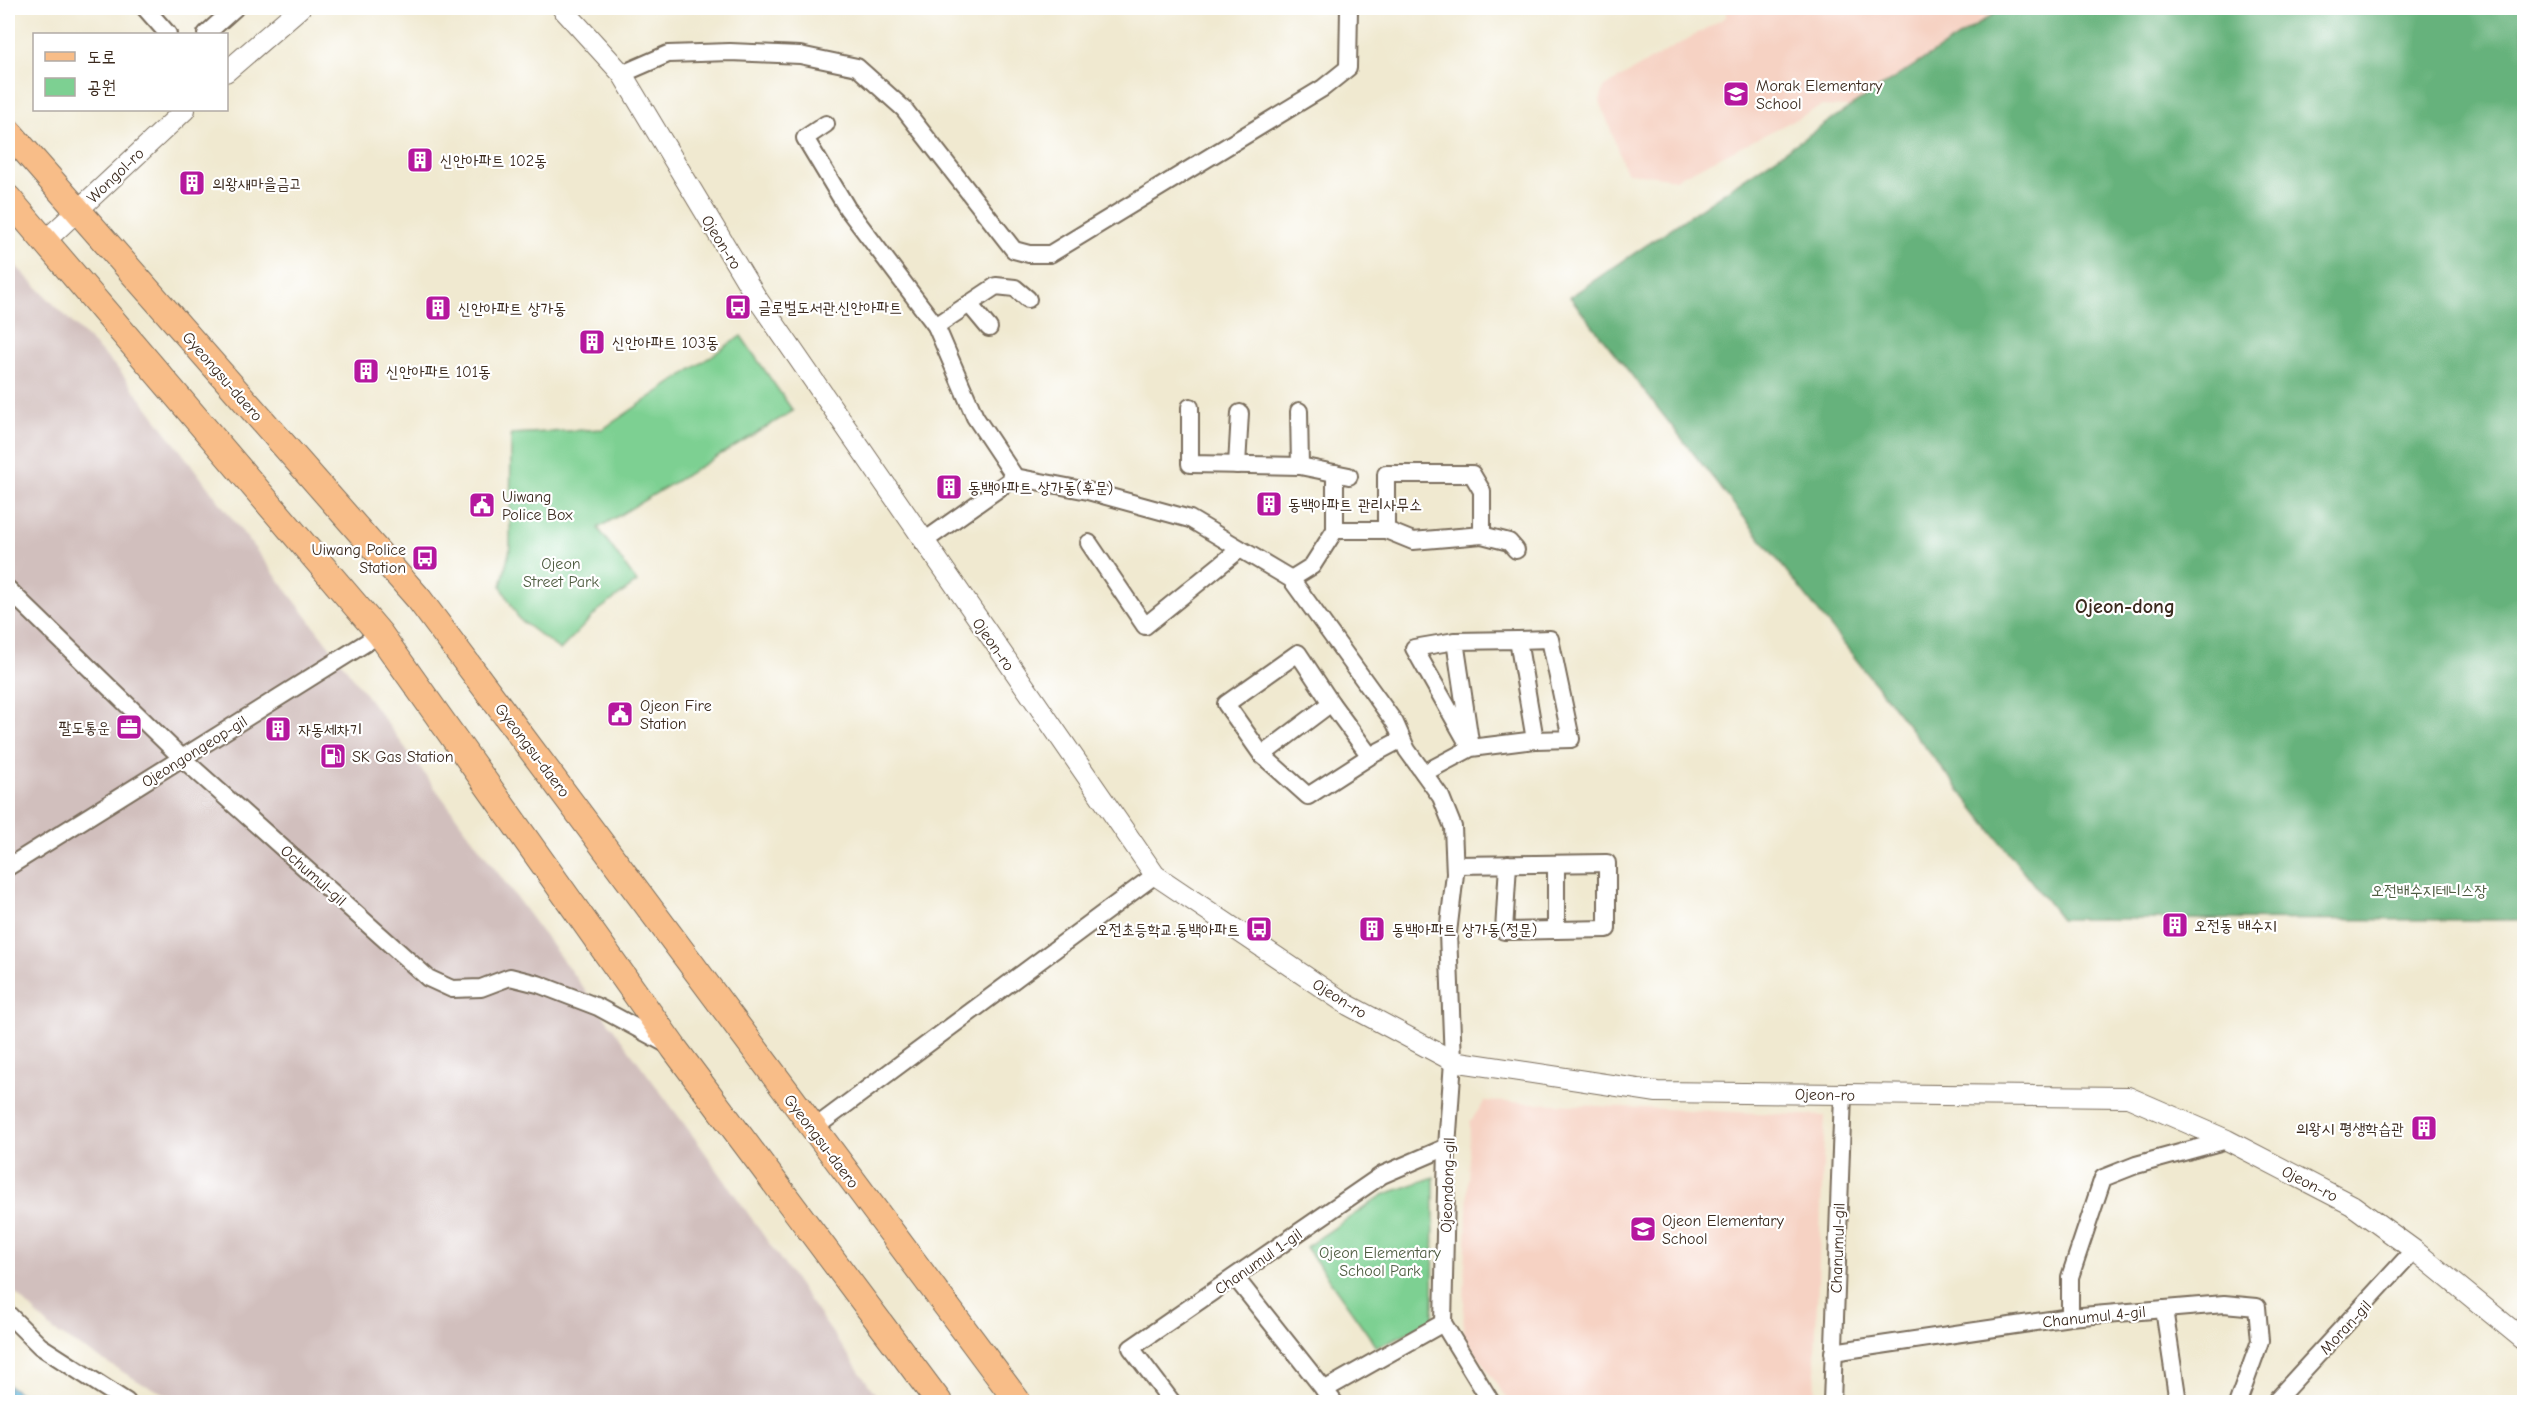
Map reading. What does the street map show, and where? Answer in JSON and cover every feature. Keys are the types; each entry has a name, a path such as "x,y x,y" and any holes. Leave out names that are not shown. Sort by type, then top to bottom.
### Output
{"main road":[{"name":"Gyeongsu-daero","path":"8,131 419,599 1018,1402"},
{"path":"8,198 380,634 674,1048 939,1402"}],"street":[{"path":"145,8 167,33"},
{"path":"207,33 236,8"},
{"path":"228,70 300,8"},
{"name":"Ojeon-ro","path":"562,8 622,74 756,297 1155,875 1348,1005 1453,1062 1657,1092 2128,1097 2227,1140 2352,1205 2414,1250 2524,1340"},
{"path":"622,74 668,54 730,52 800,55 857,67 904,110 1014,250 1029,254 1050,254 1323,88 1348,68 1349,8"},
{"name":"Wongol-ro","path":"45,241 184,111"},
{"path":"826,123 805,138 847,208 936,326 975,417 1015,477 1088,491 1190,519 1291,579 1312,566 1335,530 1342,475 1300,466 1190,464 1190,407"},
{"path":"936,326 996,286 1015,288 1028,299"},
{"path":"969,304 989,328"},
{"path":"1299,411 1300,466"},
{"path":"1237,465 1240,413"},
{"path":"1386,530 1386,474 1472,474 1482,491 1482,536"},
{"path":"923,542 1015,477"},
{"path":"1335,530 1386,530 1413,540 1482,536 1509,542 1515,550"},
{"path":"1089,543 1145,626 1240,549"},
{"name":"Ojeondong-gil","path":"1291,579 1395,723 1402,739 1441,797 1453,827 1455,865 1448,933 1453,1062 1447,1147 1443,1323"},
{"name":"Ochumul-gil","path":"8,589 182,758 428,978 452,989 481,988 510,976 598,1007 674,1048"},
{"name":"Ojeongongeop-gil","path":"8,867 380,634"},
{"path":"1424,773 1471,748 1571,739 1550,639 1455,642 1414,648 1471,748"},
{"path":"1518,640 1535,741"},
{"path":"1455,642 1471,748"},
{"path":"1370,756 1331,703 1298,652 1226,704 1262,754 1308,796 1370,756 1402,739"},
{"path":"1262,754 1331,703"},
{"path":"1455,865 1508,864 1556,864 1607,863 1606,929 1504,931 1508,864"},
{"path":"1556,864 1556,930"},
{"path":"813,1129 1155,875"},
{"name":"Chanumul-gil","path":"1832,1402 1843,1094"},
{"path":"2070,1317 2070,1277 2103,1178 2136,1165 2227,1140"},
{"name":"Chanumul 1-gil","path":"1172,1402 1131,1348 1382,1174 1447,1147"},
{"name":"Moran-gil","path":"2278,1402 2277,1399 2414,1250"},
{"path":"1235,1276 1329,1396 1443,1323 1491,1402"},
{"name":"Chanumul 4-gil","path":"1833,1352 2070,1317 2224,1304 2257,1307 2260,1341 2238,1402"},
{"path":"2164,1309 2178,1402"},
{"path":"8,1314 40,1346 127,1402"}],"shaded area":[{"name":"Morak Elementary School","path":"1727,8 2003,8 1850,107 1822,106 1676,179 1626,172 1600,101 1604,87 1726,17"},
{"path":"8,258 119,370 352,676 699,1144 881,1402 184,1402 143,1384 54,1331 8,1286"},
{"name":"Ojeon Elementary School","path":"1485,1101 1825,1116 1815,1352 1816,1402 1509,1402 1463,1335 1470,1122"}],"green space":[{"name":"오전배수지테니스장","path":"2003,8 2524,8 2524,920 2061,919 1570,297 1850,107"},
{"name":"Ojeon Street Park","path":"741,336 793,411 598,528 637,582 598,611 560,650 519,619 501,586 510,549 511,434 603,429"},
{"name":"Ojeon Elementary School Park","path":"1434,1177 1433,1321 1377,1347 1306,1247 1383,1195"}],"water":[{"path":"8,1385 32,1402 8,1402"}],"place":[{"name":"Morak Elementary School","path":"1736,94"},
{"name":"신안아파트 102동","path":"420,160"},
{"name":"의왕새마을금고","path":"192,183"},
{"name":"글로벌도서관.신안아파트","path":"738,307"},
{"name":"신안아파트 상가동","path":"438,308"},
{"name":"신안아파트 103동","path":"592,342"},
{"name":"신안아파트 101동","path":"366,371"},
{"name":"동백아파트 상가동(후문)","path":"949,487"},
{"name":"동백아파트 관리사무소","path":"1269,504"},
{"name":"Uiwang Police Box","path":"482,505"},
{"name":"Uiwang Police Station","path":"425,558"},
{"name":"Ojeon Fire Station","path":"620,714"},
{"name":"팔도통운","path":"129,727"},
{"name":"자동세차기","path":"278,729"},
{"name":"SK Gas Station","path":"333,756"},
{"name":"오전동 배수지","path":"2175,925"},
{"name":"오전초등학교.동백아파트","path":"1259,929"},
{"name":"동백아파트 상가동(정문)","path":"1372,929"},
{"name":"의왕시 평생학습관","path":"2424,1128"},
{"name":"Ojeon Elementary School","path":"1643,1229"}],"district":[{"name":"Ojeon-dong","path":"2125,606"}]}
